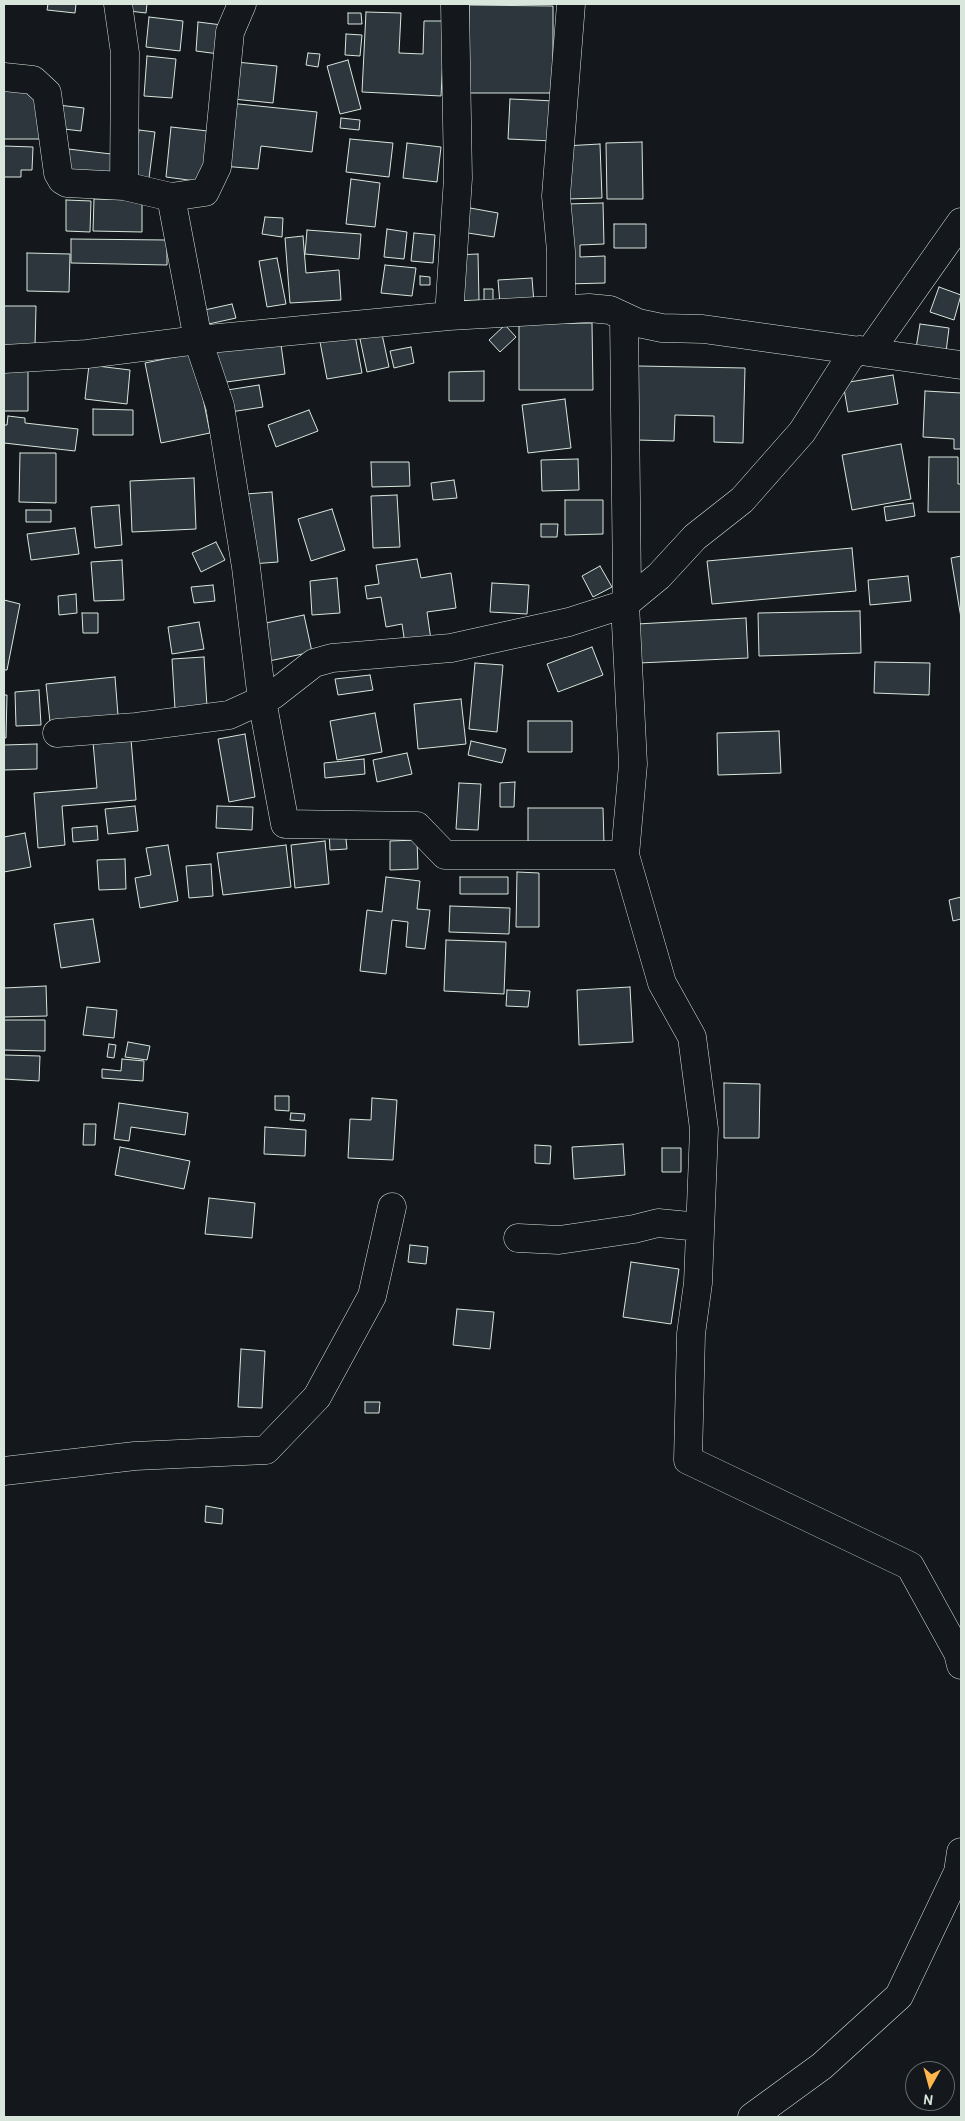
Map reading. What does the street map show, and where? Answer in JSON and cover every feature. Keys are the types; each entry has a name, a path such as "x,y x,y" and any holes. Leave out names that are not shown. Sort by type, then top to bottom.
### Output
{"street":[{"path":"118,4 125,53 124,186"},
{"path":"4,77 33,80 47,93 58,173 62,180 67,183 124,186 171,197 205,192 217,167 230,32 242,4"},
{"path":"449,316 458,178 454,4"},
{"path":"561,309 561,251 556,196 571,4"},
{"path":"171,197 198,340 220,406 246,567 262,700 285,824 417,826 445,855 625,856"},
{"path":"57,733 136,727 229,715 273,695 314,663 332,658 451,648 569,622 625,604 659,576 695,537 742,500 802,432 845,365 864,350 961,222"},
{"path":"4,359 87,354 198,340 449,316 589,308 610,310 638,323 662,328 703,329 961,365"},
{"path":"624,317 627,590 625,604 632,764 625,856 662,983 692,1037 704,1129 698,1283 690,1334 688,1460 910,1566 958,1653 961,1665"},
{"path":"4,1471 135,1456 266,1450 317,1397 372,1296 392,1207"},
{"path":"518,1238 559,1240 634,1229 658,1223 700,1226"},
{"path":"752,2117 822,2066 899,1996 958,1872 961,1852"}],"building":[{"path":"48,4 76,4 75,13 47,10"},
{"path":"122,4 147,4 146,13 121,10"},
{"path":"469,5 553,6 553,93 469,93"},
{"path":"366,12 401,13 399,53 423,54 424,21 445,21 441,96 362,92"},
{"path":"348,13 361,13 362,24 348,24"},
{"path":"149,17 183,21 180,51 146,47"},
{"path":"198,22 222,25 219,54 196,51"},
{"path":"346,34 362,35 360,56 345,55"},
{"path":"308,53 320,54 318,67 306,65"},
{"path":"147,56 176,59 172,98 144,96"},
{"path":"348,60 361,109 340,114 327,66"},
{"path":"236,62 277,66 273,103 233,99"},
{"path":"4,88 41,88 40,139 4,139"},
{"path":"510,99 555,101 553,141 508,139"},
{"path":"229,103 317,112 312,152 261,146 258,169 222,166"},
{"path":"58,105 84,108 81,131 55,128"},
{"path":"341,118 360,120 359,130 340,128"},
{"path":"171,127 208,131 203,182 166,177"},
{"path":"139,130 155,132 149,178 134,177"},
{"path":"350,139 393,143 389,177 346,172"},
{"path":"642,142 643,199 607,199 606,143"},
{"path":"407,143 441,147 437,182 403,178"},
{"path":"600,144 602,198 566,199 564,146"},
{"path":"4,146 33,147 32,170 21,170 21,177 4,177"},
{"path":"68,149 120,155 117,176 66,170"},
{"path":"351,179 380,183 375,227 346,224"},
{"path":"94,199 142,200 142,232 93,231"},
{"path":"66,200 91,201 90,232 66,231"},
{"path":"603,203 604,244 580,245 580,257 605,256 605,283 566,284 565,204"},
{"path":"459,206 498,213 494,237 455,231"},
{"path":"265,217 283,218 282,237 262,234"},
{"path":"614,224 646,224 646,248 614,248"},
{"path":"387,229 407,232 404,259 384,257"},
{"path":"307,230 361,234 359,259 305,254"},
{"path":"414,233 435,235 433,263 411,261"},
{"path":"303,236 306,273 339,270 341,300 290,303 285,238"},
{"path":"71,239 167,240 167,265 71,263"},
{"path":"27,253 70,254 69,292 27,291"},
{"path":"478,254 479,300 456,301 455,255"},
{"path":"277,258 286,304 267,307 259,261"},
{"path":"385,265 416,268 412,296 381,293"},
{"path":"420,276 430,277 430,285 420,285"},
{"path":"532,278 534,303 500,304 498,280"},
{"path":"939,287 961,295 954,320 930,312"},
{"path":"484,289 493,289 493,303 484,303"},
{"path":"232,304 236,318 204,325 200,311"},
{"path":"4,306 36,306 35,346 4,346"},
{"path":"592,323 593,390 519,390 519,324"},
{"path":"920,324 949,328 946,352 916,348"},
{"path":"505,325 516,337 500,352 489,340"},
{"path":"382,334 389,367 367,372 360,339"},
{"path":"355,335 362,373 327,379 320,342"},
{"path":"280,337 285,374 219,383 214,347"},
{"path":"411,347 414,363 394,368 390,351"},
{"path":"194,353 210,433 161,443 145,363"},
{"path":"89,365 130,370 127,404 85,399"},
{"path":"638,366 745,368 743,443 714,442 714,416 675,415 674,441 637,440"},
{"path":"4,367 28,367 28,411 4,411"},
{"path":"484,371 484,401 449,401 449,372"},
{"path":"893,375 898,404 848,412 843,383"},
{"path":"259,385 263,407 224,413 221,391"},
{"path":"925,391 961,393 961,449 954,449 954,439 923,437"},
{"path":"565,399 571,448 528,453 522,405"},
{"path":"93,409 133,410 133,435 93,435"},
{"path":"309,410 318,431 276,447 268,425"},
{"path":"8,416 25,418 25,423 78,429 75,451 4,443 4,425 7,425"},
{"path":"901,444 911,499 852,510 842,455"},
{"path":"20,453 56,453 56,503 19,502"},
{"path":"929,457 958,457 958,484 961,484 961,512 928,512"},
{"path":"578,459 579,490 542,491 541,460"},
{"path":"371,462 409,462 410,486 372,487"},
{"path":"194,478 196,529 132,532 130,481"},
{"path":"454,480 457,498 433,500 431,483"},
{"path":"272,492 278,562 251,564 246,494"},
{"path":"397,495 400,547 373,548 371,496"},
{"path":"565,500 603,500 603,534 565,535"},
{"path":"913,503 915,516 886,521 884,507"},
{"path":"119,505 122,545 95,548 91,507"},
{"path":"332,509 345,550 311,561 298,519"},
{"path":"26,510 51,510 51,522 26,522"},
{"path":"541,524 558,524 557,537 541,537"},
{"path":"75,528 79,554 31,560 27,534"},
{"path":"216,542 225,560 201,572 192,553"},
{"path":"852,548 856,591 712,604 707,561"},
{"path":"961,556 961,618 951,558"},
{"path":"417,559 421,578 451,573 456,608 427,612 431,640 405,644 402,624 386,627 381,597 367,599 365,586 379,584 376,565"},
{"path":"122,560 124,600 94,601 91,562"},
{"path":"600,566 612,587 593,597 582,576"},
{"path":"908,576 911,601 870,605 868,580"},
{"path":"337,578 340,613 312,615 310,581"},
{"path":"492,583 529,585 527,614 490,612"},
{"path":"213,585 215,601 194,603 191,587"},
{"path":"76,594 77,613 59,615 58,596"},
{"path":"4,600 20,604 7,670 4,670"},
{"path":"860,611 861,653 759,656 758,613"},
{"path":"82,613 98,613 98,633 83,633"},
{"path":"304,615 312,652 269,661 261,624"},
{"path":"746,618 748,658 639,663 637,624"},
{"path":"199,622 204,649 172,654 168,627"},
{"path":"592,647 603,675 558,692 547,664"},
{"path":"204,657 207,707 175,709 172,659"},
{"path":"875,662 930,663 929,695 874,693"},
{"path":"475,663 503,665 497,732 469,729"},
{"path":"370,675 373,690 338,695 335,679"},
{"path":"115,677 118,715 50,722 46,684"},
{"path":"39,690 41,725 16,726 15,692"},
{"path":"4,695 7,695 6,738 4,738"},
{"path":"461,699 466,744 418,749 414,704"},
{"path":"375,713 382,752 337,760 330,721"},
{"path":"528,721 572,721 572,752 528,752"},
{"path":"779,731 781,773 718,775 717,733"},
{"path":"245,734 255,797 229,802 218,739"},
{"path":"131,739 136,800 62,806 65,845 38,848 34,793 97,788 93,742"},
{"path":"471,741 506,749 502,763 468,755"},
{"path":"37,744 37,769 4,770 4,745"},
{"path":"407,753 412,774 377,782 373,760"},
{"path":"364,759 365,774 325,778 324,763"},
{"path":"515,782 514,807 500,807 500,783"},
{"path":"459,783 481,784 478,830 456,829"},
{"path":"135,806 138,831 108,834 105,809"},
{"path":"217,806 253,807 252,830 216,828"},
{"path":"528,808 603,808 604,844 528,845"},
{"path":"97,826 98,840 73,842 72,828"},
{"path":"345,829 347,849 330,850 329,830"},
{"path":"25,833 31,867 4,872 4,837"},
{"path":"417,840 418,869 390,870 390,841"},
{"path":"325,841 329,884 295,888 291,845"},
{"path":"168,845 178,901 140,908 135,878 151,875 146,848"},
{"path":"286,845 291,887 223,895 217,853"},
{"path":"125,859 126,889 99,890 97,860"},
{"path":"211,864 213,896 189,898 186,866"},
{"path":"517,872 539,873 539,927 516,927"},
{"path":"386,877 420,881 417,909 430,910 425,949 406,947 408,922 392,920 386,974 360,971 367,910 382,912"},
{"path":"460,877 508,877 508,894 460,894"},
{"path":"961,897 961,919 953,921 949,900"},
{"path":"450,906 510,908 509,934 449,932"},
{"path":"93,919 100,962 61,968 54,924"},
{"path":"446,940 506,942 504,994 444,991"},
{"path":"46,986 47,1016 4,1017 4,988"},
{"path":"630,987 633,1042 579,1045 577,990"},
{"path":"507,990 530,991 528,1007 506,1006"},
{"path":"87,1007 117,1010 114,1038 83,1035"},
{"path":"4,1020 45,1020 45,1051 4,1050"},
{"path":"128,1042 150,1046 147,1060 125,1057"},
{"path":"109,1044 116,1045 114,1058 107,1057"},
{"path":"4,1055 40,1056 39,1081 4,1079"},
{"path":"122,1059 144,1061 143,1081 102,1078 102,1069 121,1071"},
{"path":"724,1083 760,1084 759,1138 724,1138"},
{"path":"275,1096 289,1096 289,1111 275,1110"},
{"path":"372,1098 397,1100 393,1160 348,1158 350,1119 371,1120"},
{"path":"119,1103 188,1113 185,1135 131,1127 129,1141 114,1139"},
{"path":"291,1113 305,1114 304,1121 290,1120"},
{"path":"84,1124 96,1124 95,1145 83,1145"},
{"path":"265,1127 306,1130 305,1156 264,1154"},
{"path":"623,1144 625,1175 574,1179 572,1147"},
{"path":"535,1145 551,1146 550,1164 535,1163"},
{"path":"120,1147 190,1161 184,1189 115,1175"},
{"path":"662,1148 681,1148 681,1172 662,1172"},
{"path":"209,1198 255,1203 252,1238 205,1234"},
{"path":"410,1245 428,1247 426,1264 408,1262"},
{"path":"631,1262 679,1269 671,1324 623,1317"},
{"path":"457,1309 494,1312 490,1349 453,1345"},
{"path":"241,1349 265,1351 262,1408 238,1407"},
{"path":"365,1402 380,1402 379,1413 365,1413"},
{"path":"206,1506 223,1509 222,1524 205,1522"}]}
